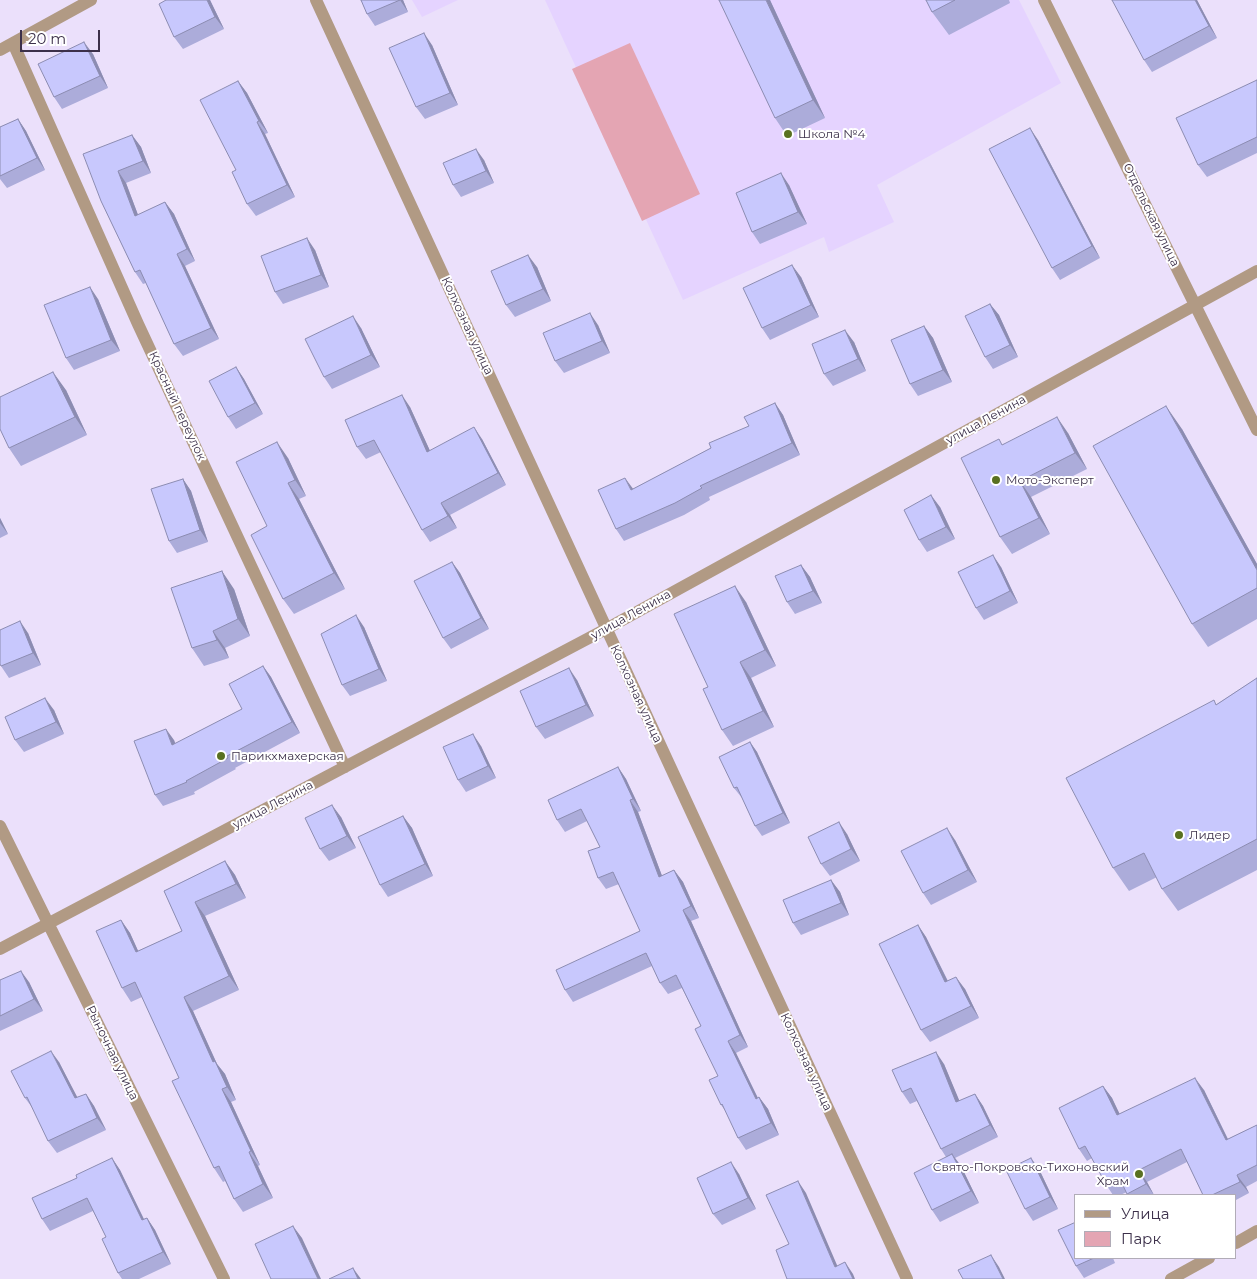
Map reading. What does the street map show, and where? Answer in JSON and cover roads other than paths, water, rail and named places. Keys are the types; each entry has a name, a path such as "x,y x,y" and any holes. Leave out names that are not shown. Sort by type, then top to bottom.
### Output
{"street":[{"path":"0,50 91,0"},
{"name":"Колхозная улица","path":"316,0 907,1279"},
{"name":"Отдельская улица","path":"1044,0 1257,430"},
{"name":"Красный переулок","path":"13,43 138,324 345,767"},
{"name":"улица Ленина","path":"0,949 606,628 1257,271"},
{"name":"Рыночная улица","path":"0,826 224,1279"},
{"path":"1237,1242 1257,1231"},
{"path":"1171,1279 1207,1259"}],"place":[{"name":"Школа №4","path":"788,134"},
{"name":"Мото-Эксперт","path":"996,480"},
{"name":"Парикхмахерская","path":"221,756"},
{"name":"Лидер","path":"1179,835"},
{"name":"Свято-Покровско-Тихоновский Храм","path":"1139,1174"}]}
